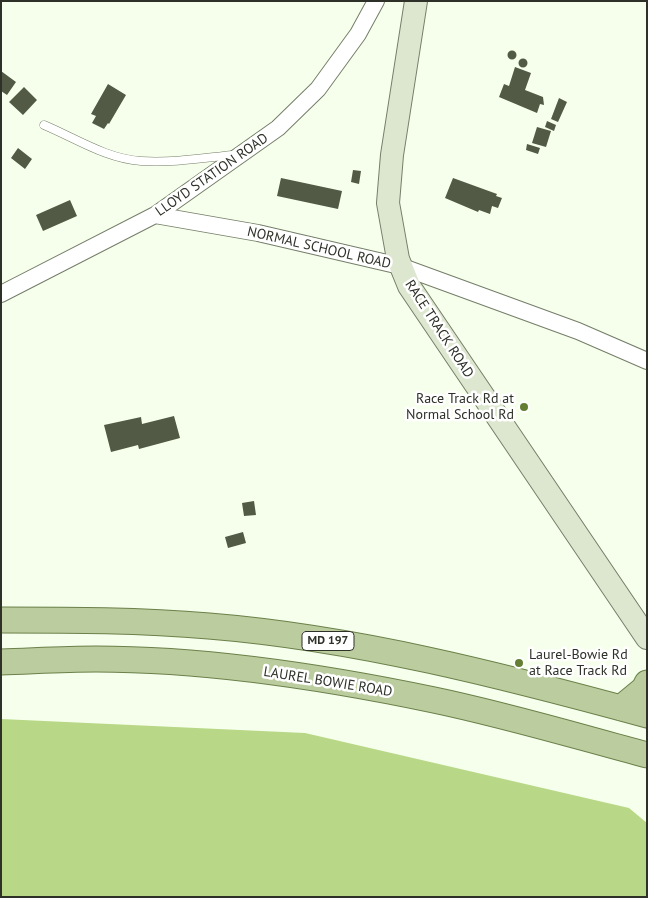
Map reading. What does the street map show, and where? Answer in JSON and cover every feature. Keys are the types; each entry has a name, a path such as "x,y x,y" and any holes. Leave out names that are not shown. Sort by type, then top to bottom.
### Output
{"main road":[{"name":"RACE TRACK ROAD","path":"416,1 392,155 388,203 400,266 409,286 647,638"},
{"name":"MD 197","path":"1,620 103,620 210,626 279,634 339,643 445,665 647,714"},
{"name":"LAUREL BOWIE ROAD","path":"1,662 97,659 176,663 300,676 442,702 647,755"},
{"path":"621,708 644,689 647,682"}],"street":[{"name":"LLOYD STATION ROAD","path":"1,294 160,212 278,128 318,89 358,34 376,1"},
{"name":"NORMAL SCHOOL ROAD","path":"160,212 400,266 578,331 647,361"}],"lane":[{"path":"44,125 106,153 140,161 172,161 240,155"}],"green space":[{"path":"1,719 305,733 629,808 647,823 647,897 1,897"}],"building":[{"path":"512,50 517,55 512,60 507,55"},
{"path":"523,58 528,63 523,68 518,63"},
{"path":"515,67 531,73 525,90 543,97 544,105 540,104 537,113 499,97 504,84 509,86"},
{"path":"1,71 16,82 7,95 1,91"},
{"path":"108,84 126,95 104,129 92,123 96,116 91,114"},
{"path":"24,87 37,100 23,115 9,102"},
{"path":"559,98 567,102 558,122 551,119"},
{"path":"547,121 556,125 554,131 545,127"},
{"path":"537,127 551,131 546,147 532,143"},
{"path":"527,144 540,148 538,154 526,150"},
{"path":"18,148 32,159 25,169 11,158"},
{"path":"353,170 361,171 359,184 351,182"},
{"path":"281,178 342,191 338,209 277,196"},
{"path":"453,178 497,194 496,196 502,198 498,208 492,206 490,214 479,210 478,212 445,198"},
{"path":"70,200 77,216 43,231 36,215"},
{"path":"174,416 180,438 139,449 138,445 111,452 104,425 141,417 142,424"},
{"path":"254,501 256,515 244,516 242,503"},
{"path":"243,532 246,543 228,548 225,537"}],"place":[{"name":"Race Track Rd at Normal School Rd","path":"524,407"},
{"name":"Laurel-Bowie Rd at Race Track Rd","path":"519,663"}]}
